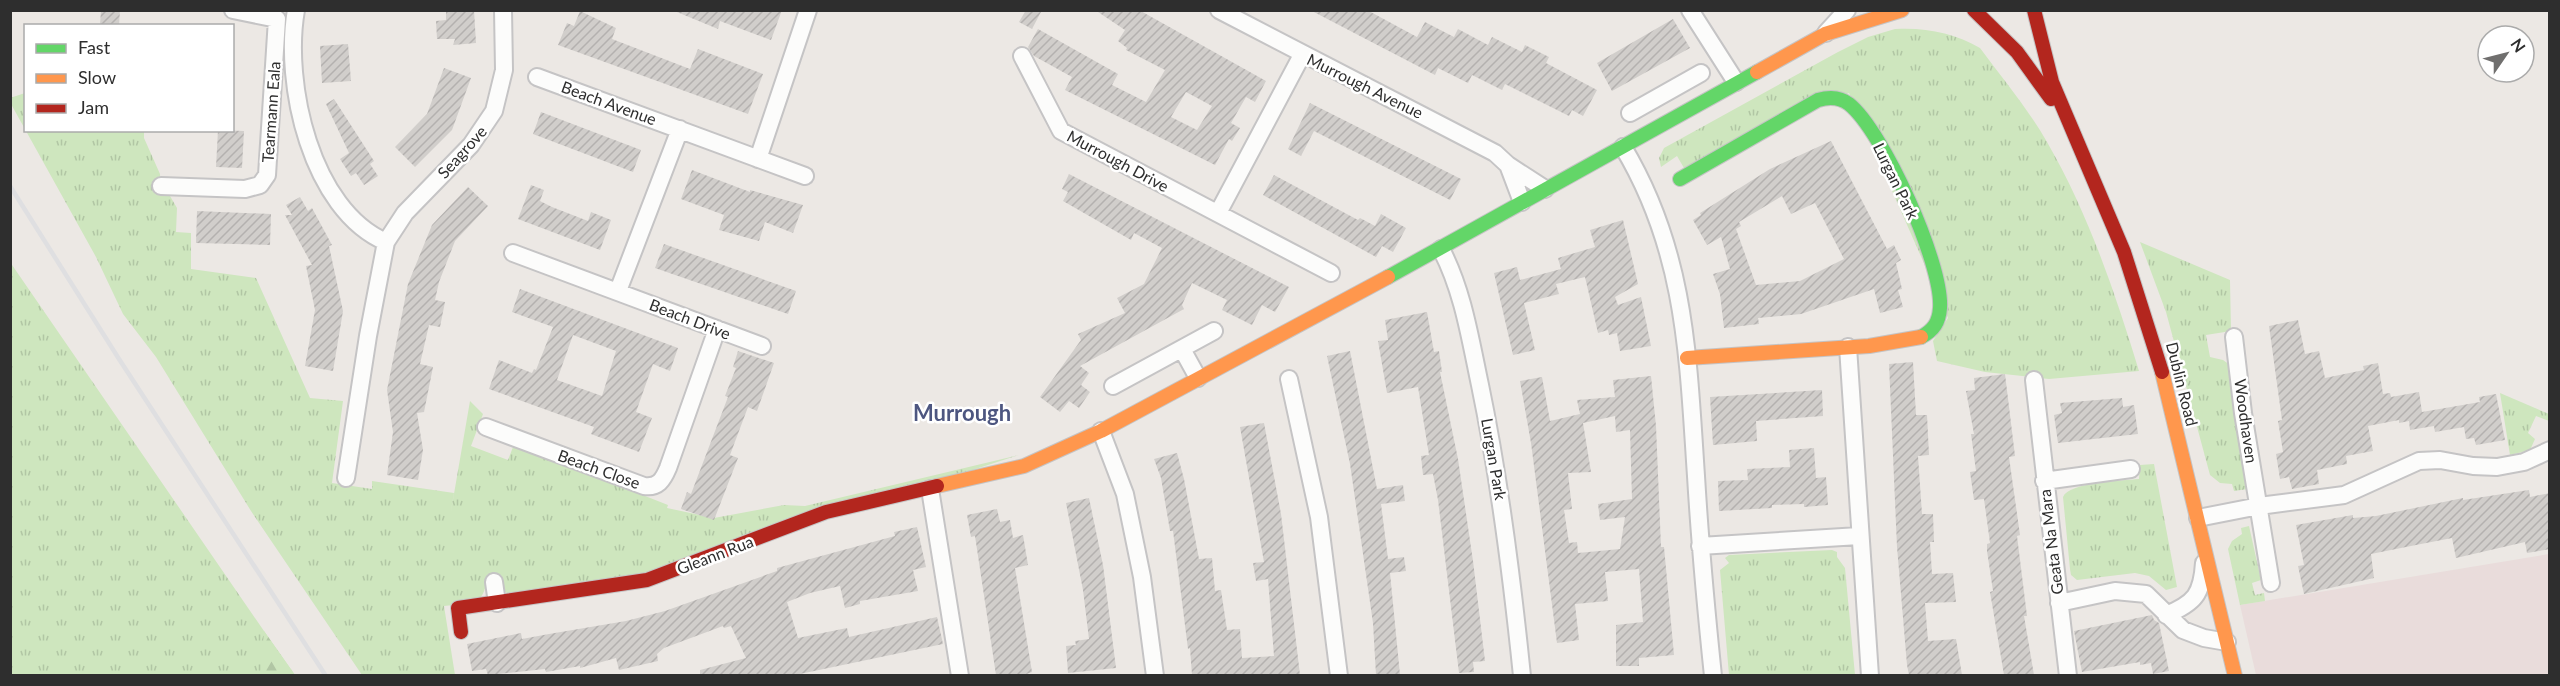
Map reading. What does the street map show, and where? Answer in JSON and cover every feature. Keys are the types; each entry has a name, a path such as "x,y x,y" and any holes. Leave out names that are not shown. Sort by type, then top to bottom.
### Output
{"street":[{"name":"Tearmann Eala","path":"161,186 245,189 260,185 267,175 277,19 233,10"},
{"path":"296,10 292,40 294,86 314,158 325,179 353,219 366,232 386,242"},
{"name":"Seagrove","path":"346,478 370,325 386,242 405,213 471,145 494,111 504,70 503,10"},
{"path":"759,159 808,10"},
{"name":"Murrough Avenue","path":"1219,10 1302,55 1428,116 1496,153 1508,165 1545,189"},
{"path":"1690,10 1736,82"},
{"path":"1825,34 1847,10"},
{"path":"1155,675 1142,577 1127,504 1117,468 1101,431 1441,249 1825,34 1902,10"},
{"name":"Dublin Road","path":"1974,10 2017,52 2061,112"},
{"name":"Dublin Road","path":"2034,10 2038,37 2061,112 2100,194 2137,287 2166,384 2235,675"},
{"path":"1218,213 1302,55"},
{"name":"Murrough Drive","path":"1023,56 1061,131 1331,273"},
{"path":"1630,113 1701,73"},
{"name":"Beach Avenue","path":"537,77 805,176"},
{"name":"Lurgan Park","path":"1680,179 1818,100 1834,98 1848,103 1855,109 1886,155 1911,209 1932,262 1941,309 1938,323 1921,337 1848,347 1688,358"},
{"path":"1653,100 1666,123"},
{"path":"618,291 680,129"},
{"path":"1623,147 1646,187 1666,240 1679,296 1688,358 1700,546 1713,675"},
{"path":"1508,165 1522,202"},
{"name":"Lurgan Park","path":"1441,249 1454,276 1464,312 1486,414 1501,497 1522,675"},
{"name":"Beach Drive","path":"513,253 762,345"},
{"name":"Beach Close","path":"486,427 644,486 655,486 662,480 668,468 717,329"},
{"path":"1113,386 1214,331"},
{"name":"Woodhaven","path":"2234,337 2243,413 2271,583"},
{"path":"1848,347 1870,675"},
{"path":"1182,349 1198,378"},
{"path":"1289,379 1319,517 1339,675"},
{"name":"Geata Na Mara","path":"2034,381 2068,675"},
{"name":"Gleann Rua","path":"461,632 458,608 647,580 826,512 1023,466 1101,431"},
{"path":"2198,519 2259,506 2344,495 2420,461 2440,460 2473,466 2497,467 2524,462 2550,450"},
{"name":"Geata Na Mara","path":"2044,481 2131,469"},
{"path":"930,489 960,675"},
{"path":"1700,546 1859,536"},
{"path":"2166,615 2185,607 2197,596 2203,579 2205,547"},
{"path":"494,582 497,603"},
{"name":"Geata Na Mara","path":"2059,603 2115,591 2146,594 2183,630 2204,638 2227,642"}],"shaded area":[{"path":"2549,554 2549,675 2256,675 2240,605"}],"green space":[{"path":"1895,29 1939,32 1960,38 1980,48 2024,106 2062,169 2088,225 2139,371 2049,379 1985,372 1937,361 1933,341 1948,318 1849,93 1684,168 1677,156 1661,167 1659,158 1664,148 1838,52 1868,37"},
{"path":"24,93 24,127 11,104 10,98"},
{"path":"27,132 144,132 144,138 160,174 161,195 170,196 177,208 176,232 191,233 191,269 256,278 310,398 343,401 332,483 372,489 372,481 454,493 450,517 470,401 483,414 471,446 508,460 513,447 518,446 668,505 667,508 714,518 784,505 805,506 1019,455 658,572 514,597 502,590 500,576 487,577 483,594 479,599 468,604 444,606 455,675 362,675 251,511 156,357 123,314 96,257"},
{"path":"2140,242 2230,280 2231,331 2206,335 2210,357 2223,360 2230,365 2248,489 2234,491 2232,484 2220,483 2210,475 2166,312"},
{"path":"10,262 264,631 295,675 11,675"},
{"path":"2500,393 2549,414 2549,421 2536,416 2528,433 2535,439 2530,450 2510,455"},
{"path":"2154,464 2177,587 2166,590 2149,576 2135,573 2077,580 2071,575 2063,497 2067,492 2085,485 2139,479 2140,465"},
{"path":"2249,526 2261,580 2252,583 2255,595 2264,593 2265,601 2240,605 2228,549 2232,541 2242,534 2241,528"},
{"path":"1832,550 1837,552 1837,557 1845,568 1855,675 1729,675 1720,570 1729,563 1725,558 1729,555"},
{"path":"264,631 295,675 261,675"}],"building":[{"path":"101,10 120,10 119,24 100,24"},
{"path":"446,10 474,10 476,43 453,45 455,39 437,39 436,21 446,20"},
{"path":"672,10 782,10 771,40 720,21 718,29"},
{"path":"1026,10 1042,10 1032,29 1019,22"},
{"path":"1095,10 1139,10 1266,81 1255,102 1246,97 1231,123 1240,128 1232,141 1229,139 1215,165 1065,90 1072,77 1034,56 1028,47 1038,29 1118,74 1112,85 1146,102 1165,70 1126,50 1127,48 1118,41 1125,30","holes":["1186,92 1212,106 1197,130 1171,117"]},
{"path":"1310,10 1367,10 1417,37 1425,22 1454,37 1458,29 1488,45 1492,37 1522,52 1525,45 1549,57 1546,63 1597,90 1583,116 1572,110 1569,116 1505,84 1502,90 1472,75 1468,83 1438,68 1435,75"},
{"path":"580,11 616,28 612,39 690,69 698,49 763,74 748,114 558,45 567,23 574,26"},
{"path":"1673,19 1690,48 1612,91 1597,63"},
{"path":"348,44 351,81 322,83 320,46"},
{"path":"444,68 471,78 452,130 415,167 395,147 427,114"},
{"path":"334,99 374,161 370,164 378,176 364,185 356,173 351,176 340,159 349,153 326,104"},
{"path":"1310,103 1461,179 1450,200 1314,131 1301,156 1288,149"},
{"path":"541,112 641,150 633,172 533,134"},
{"path":"244,131 242,168 216,167 218,132"},
{"path":"1831,141 1887,249 1894,245 1901,260 1896,263 1902,289 1898,290 1903,307 1880,313 1874,289 1801,314 1758,318 1759,324 1724,328 1720,294 1713,274 1730,269 1721,237 1707,245 1693,220 1701,215 1700,213 1770,169","holes":["1782,196 1791,214 1815,203 1844,259 1800,281 1756,285 1736,229 1741,226 1739,222"]},
{"path":"692,170 750,192 750,190 803,205 793,233 765,222 759,241 719,230 724,215 681,199"},
{"path":"1069,174 1289,287 1275,312 1262,305 1252,325 1222,310 1227,300 1192,283 1182,305 1184,309 1080,366 1089,373 1081,385 1090,392 1079,408 1069,401 1060,412 1040,397 1081,340 1078,334 1125,313 1117,298 1144,284 1162,248 1134,233 1131,240 1063,201 1068,192 1062,189"},
{"path":"1274,175 1358,220 1360,218 1375,226 1381,214 1406,228 1393,252 1382,246 1376,257 1263,195"},
{"path":"531,185 544,190 540,201 552,207 588,221 591,212 611,220 600,250 518,219"},
{"path":"468,187 488,206 455,241 439,282 435,300 445,302 440,327 429,325 420,364 433,367 424,412 417,413 423,450 418,480 387,475 393,432 387,390 408,284 432,225"},
{"path":"300,197 308,211 312,208 332,245 329,246 343,311 333,371 305,366 315,310 306,266 312,265 285,215 292,215 286,205"},
{"path":"197,211 271,214 270,245 196,243"},
{"path":"1623,220 1638,284 1615,297 1618,305 1641,297 1651,346 1620,351 1617,333 1609,335 1608,330 1598,333 1585,277 1556,284 1559,294 1524,303 1535,350 1513,355 1494,273 1517,267 1520,280 1561,269 1558,258 1595,247 1590,230"},
{"path":"664,244 796,291 788,314 655,268"},
{"path":"520,289 678,348 670,371 653,364 636,412 652,418 639,452 591,434 594,427 489,389 499,360 532,373 534,369 536,370 553,327 512,312","holes":["573,335 616,351 602,396 557,380"]},
{"path":"1427,312 1434,352 1439,351 1442,372 1440,372 1458,459 1473,561 1485,661 1473,662 1474,672 1459,673 1438,500 1433,474 1423,475 1421,456 1429,455 1418,387 1387,393 1378,341 1388,340 1385,320"},
{"path":"2298,320 2305,354 2319,351 2325,378 2364,370 2363,366 2378,363 2383,394 2390,393 2391,397 2419,392 2422,412 2480,402 2479,397 2496,394 2505,440 2476,445 2474,438 2466,439 2464,427 2435,432 2434,426 2410,430 2409,421 2399,423 2399,420 2368,426 2373,451 2346,456 2347,464 2317,470 2319,484 2292,489 2289,477 2280,479 2276,454 2283,452 2278,421 2282,420 2269,326"},
{"path":"738,351 774,363 757,411 748,407 730,455 738,458 714,520 681,509 687,492 691,494 728,397 725,396 736,368 733,367"},
{"path":"1350,351 1377,489 1403,485 1405,501 1381,504 1388,559 1404,557 1406,571 1390,573 1400,675 1376,675 1373,623 1350,464 1327,356"},
{"path":"1913,362 1916,415 1927,415 1929,455 1918,456 1922,514 1933,514 1934,542 1930,542 1932,574 1953,573 1956,602 1925,603 1928,641 1956,639 1962,675 1909,675 1907,665 1897,547 1889,364"},
{"path":"2005,374 2015,456 2009,457 2020,535 2017,536 2027,616 2024,616 2034,675 2004,675 1990,592 1993,591 1987,544 1990,543 1984,499 1974,500 1970,472 1976,471 1971,434 1974,434 1966,391 1975,390 1974,378"},
{"path":"1651,376 1656,426 1661,547 1664,547 1674,655 1639,658 1639,666 1616,666 1616,625 1643,622 1639,569 1605,572 1608,601 1575,604 1579,640 1557,643 1531,443 1520,381 1542,377 1550,421 1580,414 1577,400 1615,397 1613,380","holes":["1615,416 1616,432 1630,430 1632,499 1598,504 1600,520 1625,517 1620,549 1578,553 1577,542 1569,543 1564,510 1572,509 1568,473 1591,472 1583,423"]},
{"path":"1822,390 1823,416 1756,421 1757,441 1713,445 1710,397"},
{"path":"2122,398 2123,407 2134,405 2138,434 2058,443 2054,415 2062,413 2060,403"},
{"path":"1264,423 1281,514 1300,675 1192,675 1173,531 1170,531 1161,478 1154,459 1177,453 1199,559 1212,558 1215,591 1221,590 1227,630 1240,629 1242,658 1274,656 1268,579 1256,581 1253,563 1264,562 1240,427"},
{"path":"1814,448 1816,478 1826,477 1828,505 1804,507 1804,504 1772,505 1772,508 1719,511 1718,481 1748,480 1747,469 1790,467 1789,450"},
{"path":"2529,490 2530,497 2550,493 2550,549 2527,553 2525,542 2456,558 2452,538 2371,554 2374,578 2304,594 2298,566 2304,565 2296,525 2353,515 2353,518 2376,516 2463,498 2463,500"},
{"path":"1089,498 1103,565 1116,668 1068,673 1066,646 1076,645 1075,641 1089,639 1083,590 1066,503"},
{"path":"997,509 1000,522 1010,520 1013,538 1023,535 1028,565 1015,568 1032,672 1024,675 996,675 975,536 971,537 967,515"},
{"path":"917,527 926,567 913,570 918,591 860,601 860,604 845,608 840,586 810,593 787,602 798,638 847,628 849,637 937,617 943,644 795,675 700,675 700,670 746,658 731,626 724,628 723,626 664,648 657,654 658,661 619,670 616,658 580,668 580,666 546,672 545,669 488,675 486,669 472,671 467,644 521,633 522,639 626,621 665,611 777,571 777,568 895,536 894,532"},
{"path":"2152,615 2159,623 2169,671 2153,674 2151,663 2140,665 2140,662 2082,672 2074,631"}],"railway":[{"path":"10,186 119,359 326,676"}],"traffic: fast":[{"path":"1388,277 1757,72"},
{"path":"1680,179 1818,100 1834,98 1849,104 1863,119 1894,169 1932,261 1940,308 1937,321 1921,337"}],"traffic: slow":[{"path":"1757,72 1825,34 1902,10"},
{"path":"937,486 1024,466 1101,431 1388,277"},
{"path":"1687,358 1869,346 1921,337"},
{"path":"2162,372 2235,676"}],"traffic: jam":[{"path":"1974,10 2017,52 2051,99"},
{"path":"2034,10 2052,82 2124,252 2162,372"},
{"path":"461,632 458,608 647,580 826,512 937,486"}],"district":[{"name":"Murrough","path":"962,413"}]}
